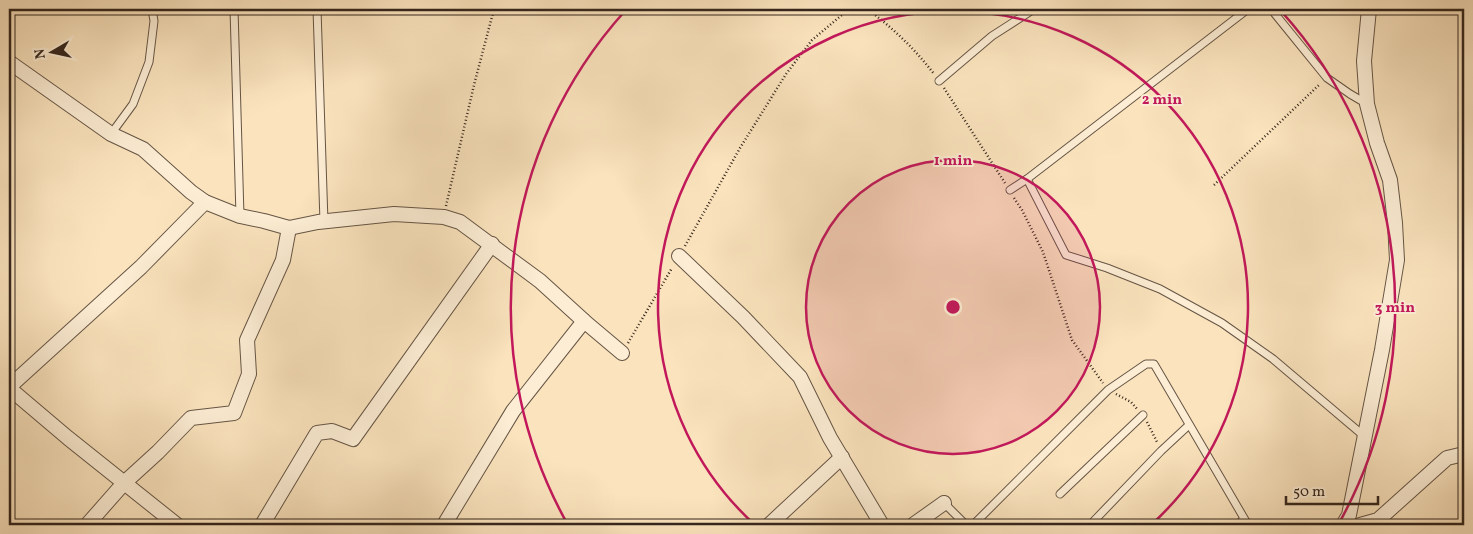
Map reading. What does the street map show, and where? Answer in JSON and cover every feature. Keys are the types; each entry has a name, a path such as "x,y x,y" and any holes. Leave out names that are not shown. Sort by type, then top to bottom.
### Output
{"street":[{"path":"1343,525 1349,515 1398,260 1390,180 1367,104 1364,61 1369,9"},
{"path":"9,62 111,134 143,149 205,202 240,216 290,228 394,214 444,217 460,222 540,281 622,353"},
{"path":"177,525 68,438 9,387 141,267 205,202"},
{"path":"87,525 124,483 191,418 234,413 250,374 247,340 283,260 290,228"},
{"path":"262,525 317,433 332,431 353,439 492,244"},
{"path":"679,256 743,317 800,377 830,438 882,525"},
{"path":"444,525 513,411 584,321"},
{"path":"1360,525 1378,520 1447,458 1464,454"},
{"path":"768,525 842,457"},
{"path":"913,525 944,503"}],"lane":[{"path":"111,134 134,104 150,62 154,21 152,9"},
{"path":"234,9 240,216"},
{"path":"317,9 324,222"},
{"path":"939,81 992,36 1034,9"},
{"path":"1010,190 1027,180 1248,9"},
{"path":"1271,9 1327,78 1367,104"},
{"path":"1027,180 1066,255 1107,268 1160,289 1222,323 1272,359 1364,436"},
{"path":"973,525 1108,390 1146,364 1154,364 1246,522 1237,525"},
{"path":"1060,494 1143,415"},
{"path":"1090,525 1161,451 1189,425"},
{"path":"944,503 966,525"}],"path":[{"path":"444,217 474,85 494,9"},
{"path":"622,353 740,148 786,74 812,40 844,14 847,9"},
{"path":"867,9 882,20 919,56 939,81 1022,210 1043,252 1072,340 1108,390 1131,402 1143,415 1161,451"},
{"path":"1214,185 1327,78"}]}
